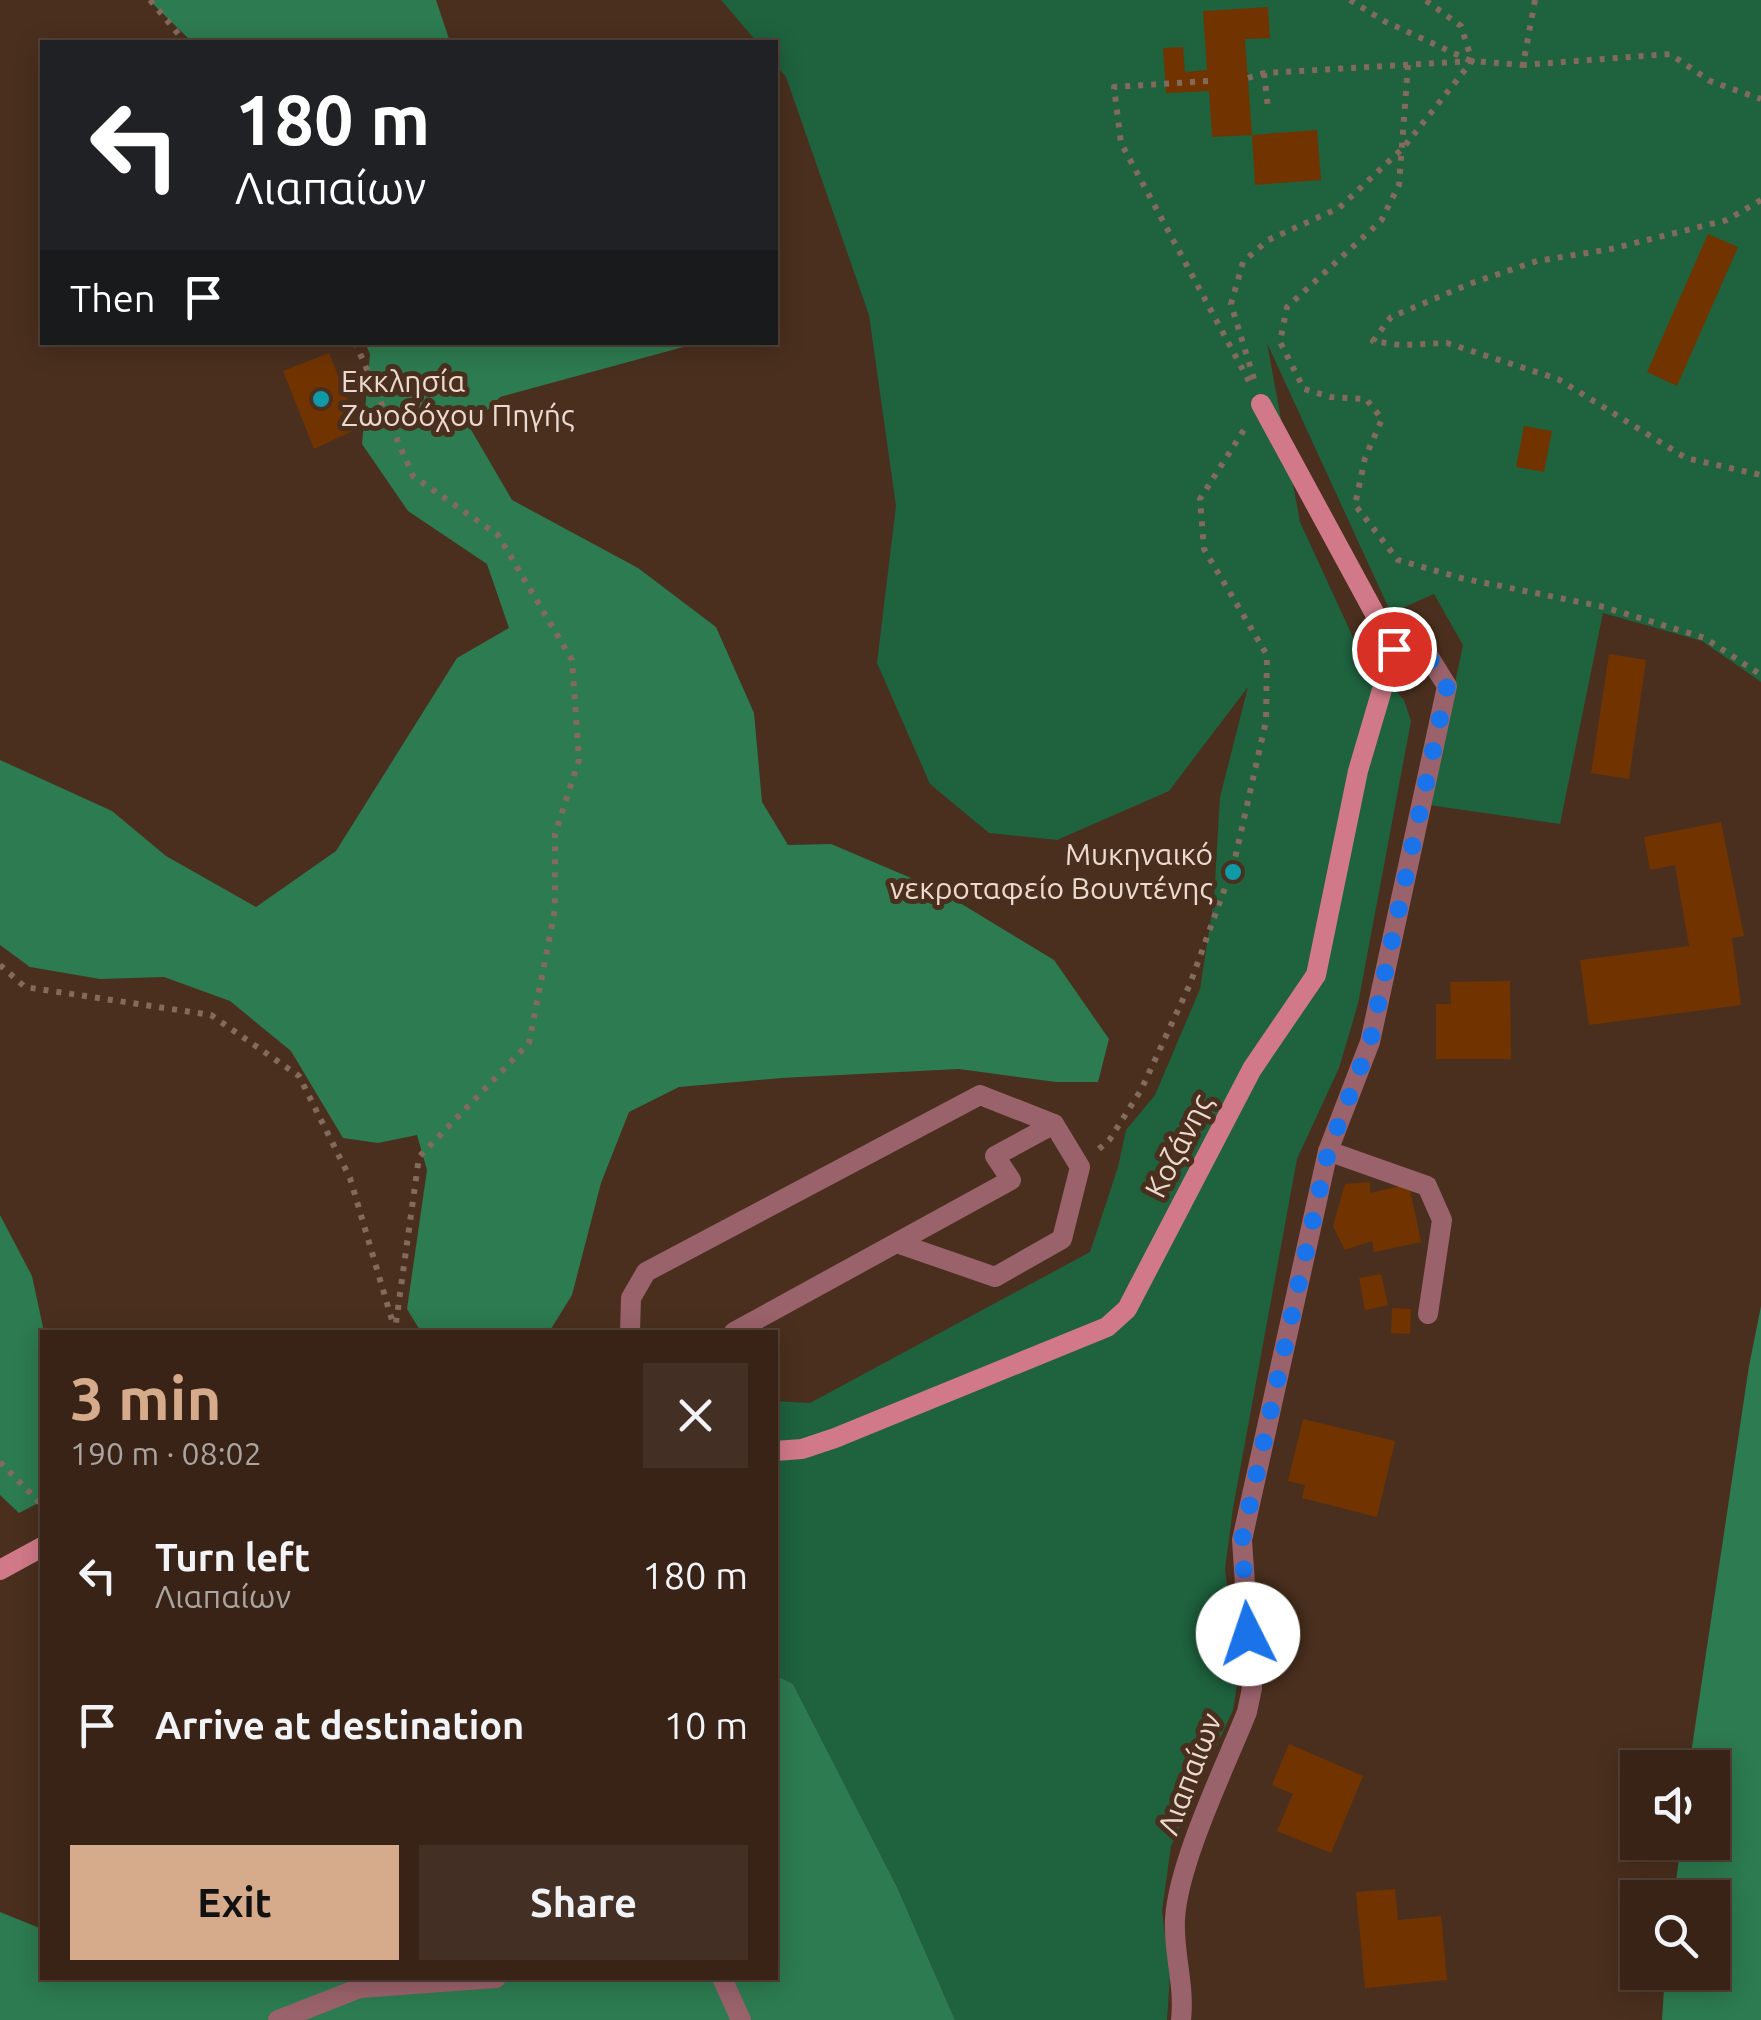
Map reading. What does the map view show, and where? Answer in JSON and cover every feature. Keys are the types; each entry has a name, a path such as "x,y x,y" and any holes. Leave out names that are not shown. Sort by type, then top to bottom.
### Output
{"street":[{"path":"1261,404 1394,649"},
{"name":"Λιαπαίων","path":"1181,2020 1184,1993 1174,1919 1187,1864 1247,1712 1252,1688 1242,1540 1328,1152 1370,1042 1447,686 1429,657 1413,646 1394,649"},
{"name":"Κοζάνης","path":"778,1451 802,1448 872,1423 1108,1327 1128,1308 1252,1070 1316,976 1358,771 1394,649"},
{"path":"630,1330 631,1298 646,1272 980,1095 1054,1124 1080,1167 1062,1240 994,1278 898,1243"},
{"path":"738,1330 1011,1180 996,1156 1054,1124"},
{"path":"1328,1152 1427,1186 1442,1220 1428,1314"},
{"path":"0,1570 40,1548"},
{"path":"278,2020 360,1988 469,1980"},
{"path":"723,1980 740,2020"}],"path":[{"path":"150,0 183,40"},
{"path":"1350,0 1384,21 1472,61"},
{"path":"1425,0 1461,26 1472,61"},
{"path":"1523,65 1535,0"},
{"path":"1248,78 1264,73 1472,61 1523,65 1670,54 1710,81 1761,99"},
{"path":"1080,1167 1110,1139 1142,1090 1190,984 1234,863 1266,721 1267,655 1204,548 1200,498 1261,404 1231,304 1243,262 1268,240 1339,208 1403,148 1472,61"},
{"path":"1408,66 1399,185 1381,221 1287,306 1280,342 1304,389 1331,397 1366,399 1382,419 1365,458 1354,505 1398,560 1461,578 1604,607 1704,638 1761,675"},
{"path":"1264,73 1268,108"},
{"path":"1208,80 1114,86 1121,143 1261,404"},
{"path":"1761,200 1727,220 1612,249 1537,261 1472,283 1391,318 1374,341 1400,345 1447,343 1558,379 1686,458 1761,475"},
{"path":"356,345 413,476 498,536 572,660 579,760 555,834 556,909 529,1043 419,1157 396,1330"},
{"path":"0,965 25,987 211,1014 299,1076 350,1178 396,1330"},
{"path":"0,1462 40,1503"}],"green space":[{"path":"149,0 436,0 449,40 190,40"},
{"path":"721,0 1761,0 1761,682 1702,641 1603,613 1560,824 1429,805 1463,645 1434,594 1391,613 1267,343 1300,522 1357,646 1404,700 1411,721 1358,1004 1339,1068 1297,1159 1225,1569 1238,1678 1233,1710 1171,1846 1162,1911 1170,1975 1167,2020 955,2020 897,1887 793,1684 778,1676 778,1401 810,1403 1090,1252 1126,1130 1155,1095 1200,989 1214,899 1220,797 1248,687 1169,791 1057,840 989,833 930,784 877,663 896,506 869,315 786,77 778,68 778,40 755,40"},
{"path":"366,345 691,345 500,397 470,428 512,500 638,568 716,627 754,713 762,802 788,845 831,844 937,889 1054,960 1109,1039 1098,1082 1056,1082 959,1069 679,1087 629,1112 601,1183 572,1295 550,1330 420,1330 407,1309 427,1170 417,1135 378,1143 343,1138 291,1051 230,1001 164,977 100,979 30,967 0,945 0,760 112,811 166,856 256,907 336,851 457,658 509,628 487,564 408,511 362,444 370,354"},
{"path":"0,1215 32,1276 44,1330 40,1330 40,1502 19,1513 0,1495"},
{"path":"1761,1306 1761,2020 1662,2020 1664,1990 1730,1990 1730,1880 1676,1880 1679,1860 1730,1860 1730,1750 1692,1750"},
{"path":"778,1676 793,1684 897,1887 955,2020 0,2020 0,1912 40,1928 40,1980 778,1980"}],"building":[{"path":"1268,7 1270,38 1245,39 1252,135 1212,137 1209,91 1166,93 1163,48 1183,47 1185,72 1207,70 1203,11"},
{"path":"1317,130 1321,180 1255,185 1252,135"},
{"path":"1708,234 1738,247 1677,386 1647,372"},
{"name":"Εκκλησία Ζωοδόχου Πηγής","path":"329,353 359,428 314,449 283,371"},
{"path":"1524,426 1552,431 1544,472 1516,467"},
{"path":"1609,654 1646,660 1629,779 1591,773"},
{"path":"1721,822 1744,936 1732,938 1741,1005 1589,1025 1580,960 1689,946 1675,865 1650,870 1644,837"},
{"path":"1510,981 1511,1059 1436,1059 1436,1004 1451,1004 1450,982"},
{"path":"1370,1182 1370,1193 1409,1184 1421,1242 1374,1252 1372,1241 1345,1250 1333,1226 1345,1184"},
{"path":"1381,1274 1388,1305 1365,1310 1359,1278"},
{"path":"1392,1308 1411,1309 1410,1334 1391,1333"},
{"path":"1303,1419 1395,1441 1377,1517 1302,1498 1305,1485 1288,1481"},
{"path":"1289,1744 1363,1776 1331,1853 1277,1831 1293,1794 1272,1785"},
{"path":"1395,1889 1398,1920 1441,1916 1447,1980 1365,1988 1356,1892"}],"place":[{"name":"Εκκλησία Ζωοδόχου Πηγής","path":"321,399"},
{"name":"Μυκηναικό νεκροταφείο Βουντένης","path":"1233,872"}],"route":[{"path":"1248,1634 1242,1540 1328,1152 1370,1042 1447,686 1429,657 1413,646 1394,649"}]}
